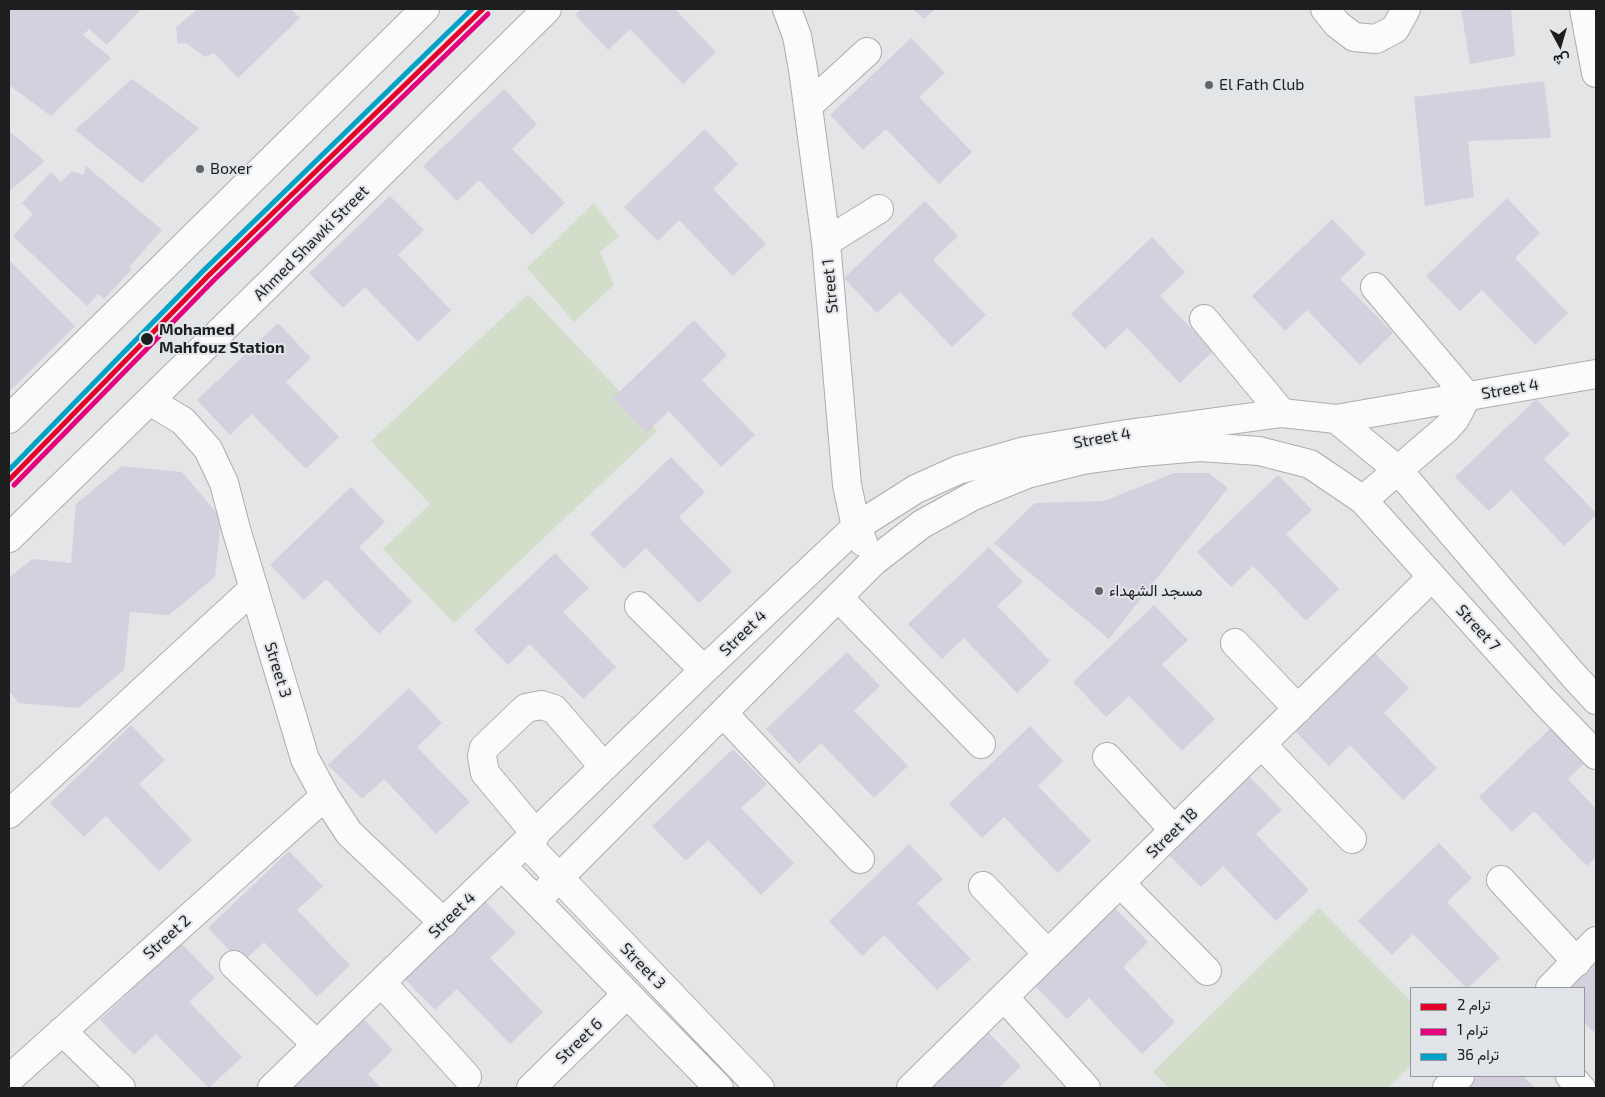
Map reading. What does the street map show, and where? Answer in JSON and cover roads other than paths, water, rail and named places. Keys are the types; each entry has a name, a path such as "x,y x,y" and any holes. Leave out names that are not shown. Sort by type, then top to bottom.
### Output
{"street":[{"name":"Ahmed Shawki Street","path":"9,538 547,9"},
{"name":"Street 1","path":"787,9 797,36 826,242 847,485 856,526 874,561"},
{"path":"1325,9 1337,24 1354,37 1376,39 1396,29 1406,9"},
{"path":"1584,9 1596,73"},
{"path":"9,419 415,12"},
{"path":"808,106 867,52"},
{"path":"826,242 878,209"},
{"path":"1363,500 1447,428 1455,419 1468,396 1375,287"},
{"path":"1204,319 1282,413"},
{"name":"Street 4","path":"536,901 874,561 922,524 972,496 1078,451 1127,434 1282,413 1336,419 1596,374"},
{"name":"Street 3","path":"150,400 183,421 208,449 224,484 305,759 325,796 349,832 444,923"},
{"path":"1336,419 1398,470 1596,700"},
{"name":"Street 4","path":"272,1088 704,670 856,526 916,489 958,470 1025,451 1142,452 1200,447 1259,451 1310,464 1363,500"},
{"name":"Street 7","path":"1363,500 1543,700 1596,755"},
{"name":"Street 18","path":"911,1088 1432,577"},
{"path":"9,814 254,588"},
{"path":"838,597 981,744"},
{"path":"639,606 704,670"},
{"path":"1234,644 1298,709"},
{"path":"1543,700 1573,675"},
{"name":"Street 3","path":"604,767 554,709 541,705 526,708 484,748 482,756 485,773 559,878 760,1088"},
{"path":"723,713 860,859"},
{"path":"1262,744 1352,839"},
{"path":"1107,758 1174,830"},
{"name":"Street 2","path":"9,1079 325,796"},
{"name":"Street 3","path":"502,866 677,1046 707,1084"},
{"path":"1501,880 1577,962"},
{"path":"1120,883 1207,971"},
{"path":"983,886 1048,954"},
{"path":"1551,987 1596,941"},
{"path":"234,965 317,1045"},
{"path":"382,983 467,1077"},
{"name":"Street 6","path":"531,1088 627,994"},
{"path":"1004,997 1086,1088"},
{"path":"677,1046 700,1025"},
{"path":"62,1031 121,1088"},
{"path":"1447,1088 1459,1077"},
{"path":"1571,1077 1582,1088"}],"tram line":[{"name":"36","path":"9,470 203,271 472,9"},
{"name":"2","path":"9,480 208,276 483,9"},
{"name":"1","path":"14,485 213,281 488,14"}],"place":[{"name":"El Fath Club","path":"1209,85"},
{"name":"Boxer","path":"200,169"},
{"name":"Mohamed Mahfouz Station","path":"147,339"},
{"name":"مسجد الشهداء","path":"1099,591"}]}
